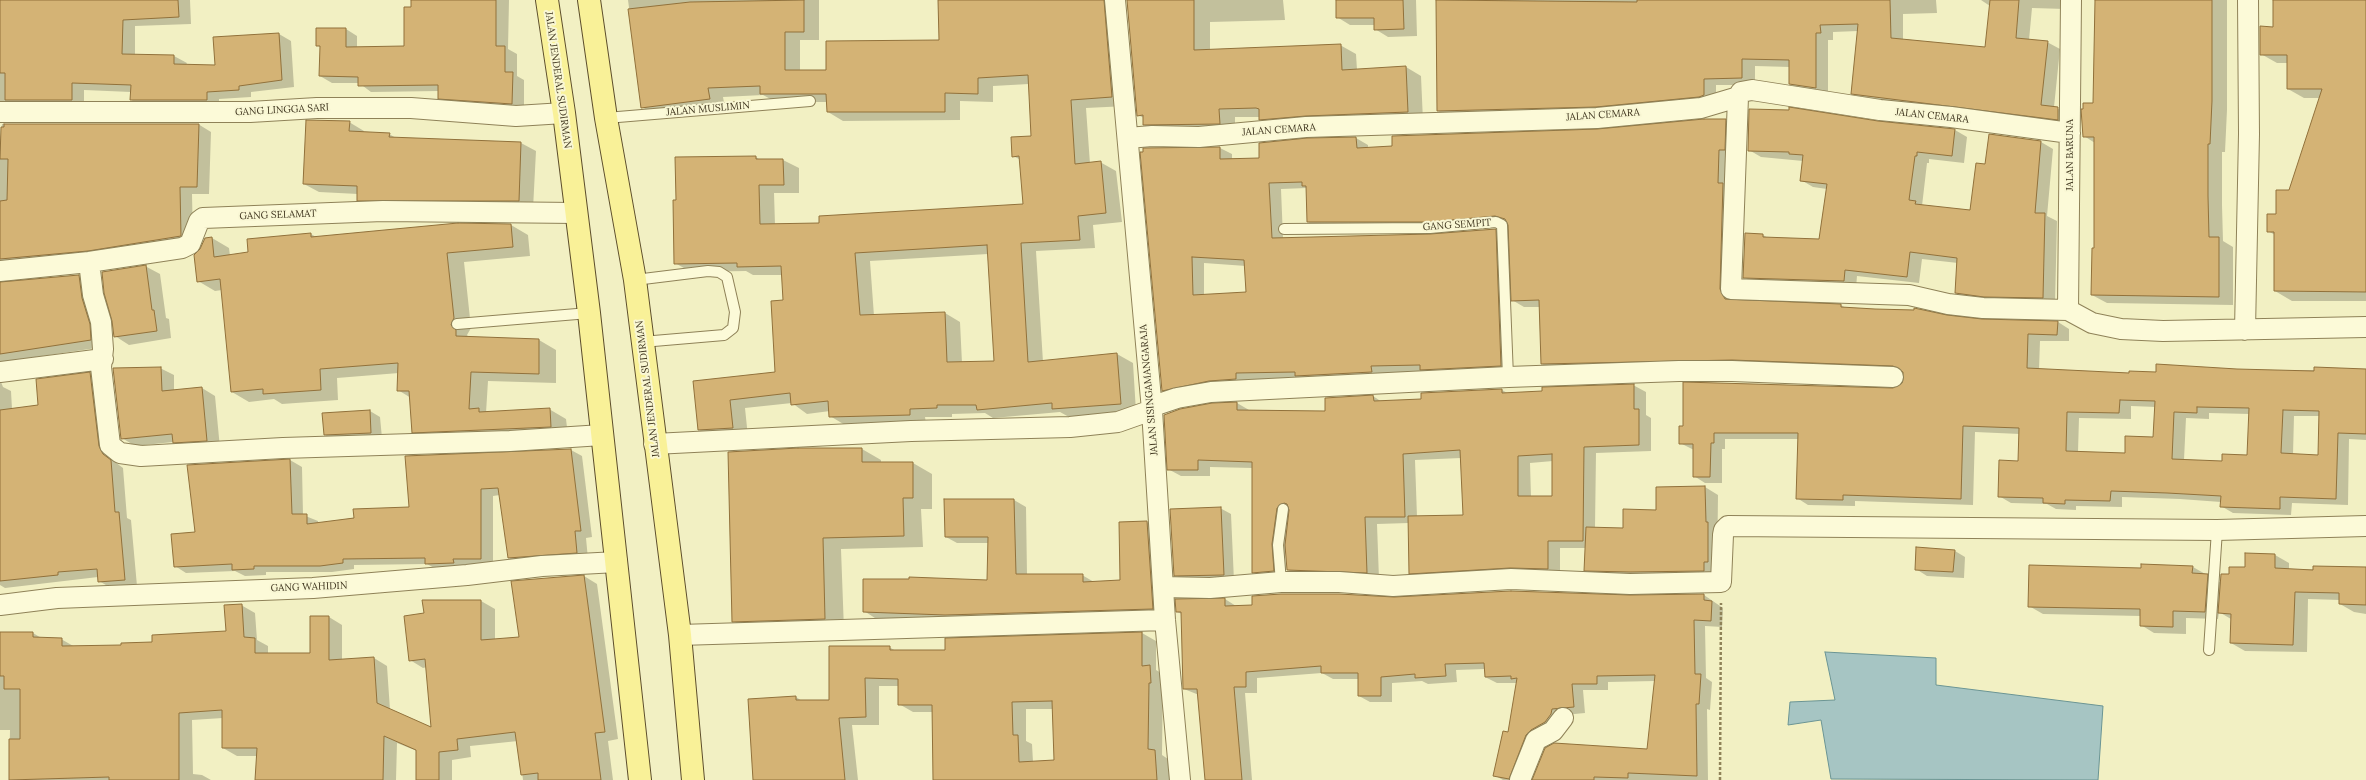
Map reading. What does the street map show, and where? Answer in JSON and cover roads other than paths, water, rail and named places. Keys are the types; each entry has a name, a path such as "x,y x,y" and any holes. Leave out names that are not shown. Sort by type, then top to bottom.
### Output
{"main road":[{"name":"JALAN JENDERAL SUDIRMAN","path":"547,0 564,113 589,313 640,780"},
{"name":"JALAN JENDERAL SUDIRMAN","path":"589,0 606,118 635,280 654,444 680,635 693,780"}],"street":[{"name":"JALAN SISINGAMANGARAJA","path":"1115,0 1128,138 1139,281 1152,410 1163,587 1180,780"},
{"name":"JALAN BARUNA","path":"2068,310 2071,0"},
{"path":"2245,330 2249,134 2248,0"},
{"name":"JALAN CEMARA","path":"1128,138 1152,136 1199,137 1306,127 1598,118 1701,108 1738,97 1741,92 1752,90 1880,110 1951,117 2070,133"},
{"path":"1738,97 1731,289 1909,295 1948,304 1976,307 2068,310 2092,323 2121,330 2245,330 2366,327"},
{"name":"GANG LINGGA SARI","path":"0,112 250,112 317,108 411,108 516,116 564,113"},
{"name":"GANG SELAMAT","path":"0,271 89,262 187,246 190,244 199,221 203,218 383,211 576,213"},
{"path":"89,262 93,295 100,322 103,359 100,367 103,406 110,445 120,453 141,456 283,448 510,441 602,434"},
{"path":"0,372 103,359"},
{"path":"654,444 911,431 1070,427 1118,422 1152,410 1156,405 1177,398 1211,392 1508,377 1724,371 1893,377"},
{"path":"1163,587 1210,588 1281,582 1339,582 1393,586 1511,579 1630,584 1721,582 1723,535 1724,530 1728,526 2217,530 2366,526"},
{"name":"GANG WAHIDIN","path":"0,605 57,598 313,588 467,575 542,566 617,562"},
{"path":"680,635 1166,620"},
{"path":"1520,780 1536,740 1553,731 1563,718"}],"lane":[{"name":"JALAN MUSLIMIN","path":"606,118 810,101"},
{"name":"GANG SEMPIT","path":"1284,229 1430,228 1496,222 1502,225 1508,377"},
{"path":"635,280 708,271 719,272 727,277 735,312 733,328 724,335 642,342"},
{"path":"457,324 589,313"},
{"path":"1281,582 1278,545 1283,509"},
{"path":"2209,650 2217,530"}],"water":[{"path":"1825,652 1936,658 1936,685 2103,706 2098,780 1831,779 1821,720 1788,725 1790,702 1835,700"}]}
